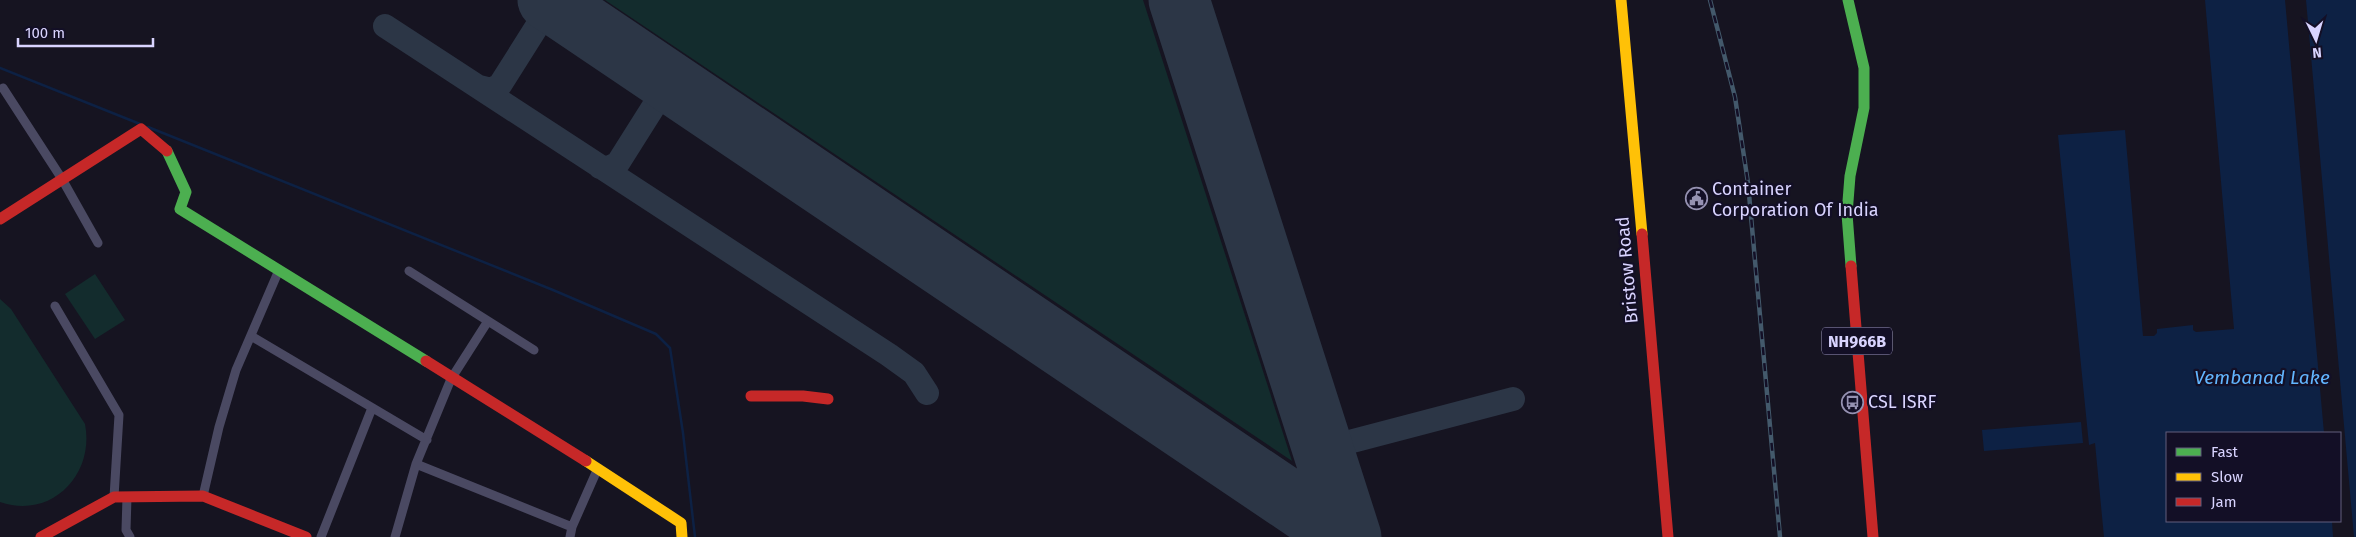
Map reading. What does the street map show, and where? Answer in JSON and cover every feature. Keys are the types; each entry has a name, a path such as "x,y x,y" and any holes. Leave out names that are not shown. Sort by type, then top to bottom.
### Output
{"main road":[{"name":"Bristow Road","path":"1621,0 1668,537"},
{"name":"NH966B","path":"1848,0 1864,68 1864,108 1850,176 1847,214 1873,537"},
{"path":"0,219 141,129 168,152 186,192 180,209 451,379 598,468 681,523 682,537"},
{"path":"751,396 803,396 828,399"},
{"path":"41,537 114,497 127,496 203,496 306,537"}],"street":[{"path":"3,88 62,180 98,243"},
{"path":"203,496 236,370 279,270"},
{"path":"409,272 534,350"},
{"path":"55,306 119,415 114,497"},
{"path":"406,537 396,535 416,464 451,379 488,321"},
{"path":"251,336 427,440"},
{"path":"321,537 372,408"},
{"path":"416,464 571,532 598,468"},
{"path":"127,496 126,530 130,537"}],"green space":[{"path":"605,0 1143,0 1292,461"},
{"path":"95,274 125,320 95,339 65,294"},
{"path":"0,299 11,309 85,424 86,443 83,460 76,476 65,489 52,499 36,505 19,506 0,502"}],"water":[{"name":"Vembanad Lake","path":"2205,0 2285,0 2324,432 2166,432 2166,522 2332,522 2333,537 2104,537 2095,443 2089,445 2058,135 2125,130 2143,336 2154,336 2157,333 2157,329 2193,325 2193,330 2196,332 2234,329"},
{"name":"Vembanad Lake","path":"2306,0 2356,0 2356,537 2354,537"},
{"path":"2081,422 2083,443 1984,451 1982,430"}],"waterway":[{"path":"0,68 140,124"},
{"path":"148,127 553,290 656,334 670,348 683,433 695,537"}],"taxiway":[{"path":"479,87 491,90 500,85 541,20 544,9 543,0"},
{"path":"385,26 889,355 914,373 927,393"},
{"path":"600,167 609,168 618,163 659,98 662,87 658,75"},
{"path":"659,98 668,92 681,90"},
{"path":"1316,426 1330,438 1349,442 1513,399"},
{"path":"1332,475 1338,453 1349,442"}],"runway":[{"path":"548,0 1344,537"},
{"path":"1179,0 1351,537"}],"railway":[{"path":"1710,0 1735,97 1748,183 1780,537"}],"traffic: fast":[{"path":"1848,0 1864,68 1864,108 1850,176 1847,214 1851,266"},
{"path":"167,151 186,192 180,209 426,361"}],"traffic: slow":[{"path":"1621,0 1642,234"},
{"path":"586,461 681,523 682,537"}],"traffic: jam":[{"path":"0,219 141,129 167,151"},
{"path":"1642,234 1668,537"},
{"path":"1851,266 1873,537"},
{"path":"426,361 586,461"},
{"path":"751,396 803,396 828,399"},
{"path":"41,537 114,497 203,496 306,537"}],"place":[{"name":"Container Corporation Of India","path":"1696,199"},
{"name":"CSL ISRF","path":"1852,402"}]}
